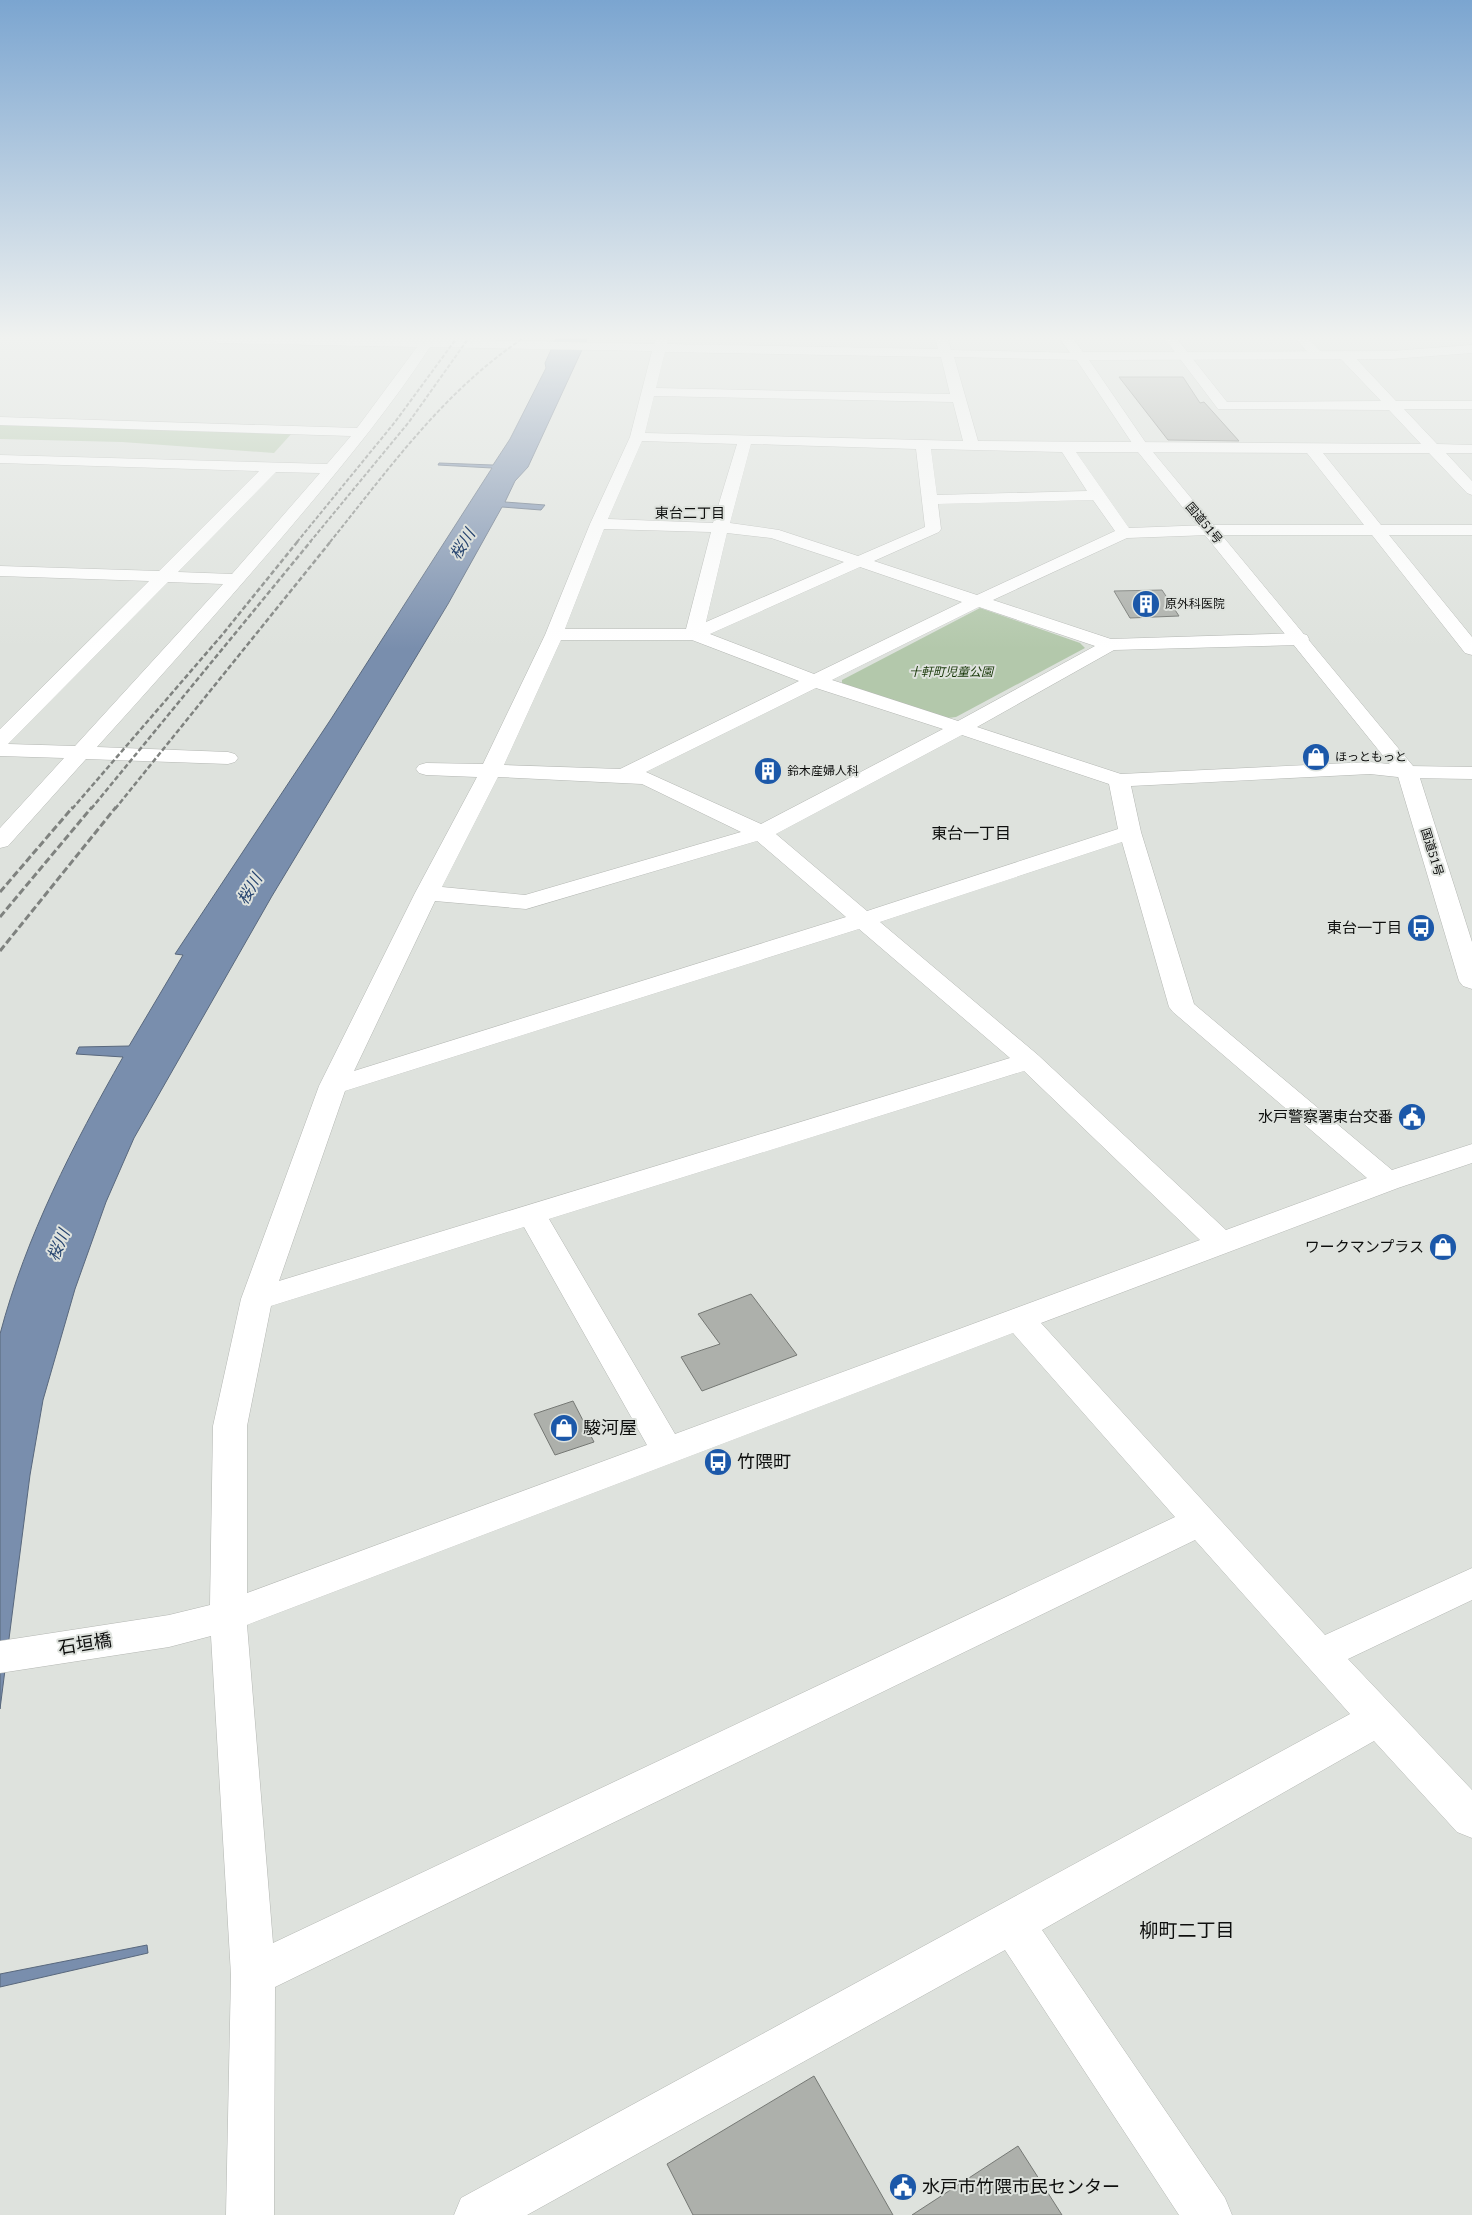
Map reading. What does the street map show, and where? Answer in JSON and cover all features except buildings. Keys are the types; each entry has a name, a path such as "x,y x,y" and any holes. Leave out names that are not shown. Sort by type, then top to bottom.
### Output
{"main road":[{"path":"0,841 237,579 332,469 352,442"},
{"path":"250,2215 253,1975 228,1616 230,1426 257,1299 334,1086 427,893 490,772 554,635 598,524 635,442"},
{"path":"694,634 720,528 745,442"},
{"path":"794,442 1143,449 1472,448"},
{"path":"971,442 972,447"},
{"name":"国道51号","path":"1139,442 1407,772 1472,981"},
{"path":"1428,442 1472,490"},
{"path":"694,634 932,529 923,446"},
{"path":"1066,448 1096,495 1124,533"},
{"path":"1312,449 1472,649"},
{"path":"0,459 332,469"},
{"path":"0,741 271,468"},
{"path":"930,500 1096,495"},
{"path":"598,524 720,528 773,533 1110,645 1300,639"},
{"path":"624,775 978,601 1124,533 1209,530 1472,530"},
{"path":"0,571 237,579"},
{"path":"554,635 694,634 814,681 1119,780 1370,768 1407,772 1472,772"},
{"path":"427,893 526,902 761,833 959,729 1110,645"},
{"path":"0,750 228,758"},
{"path":"426,769 624,775 647,778 761,833 865,919 1029,1061 1221,1243"},
{"path":"1119,780 1130,832 1182,1007 1388,1181"},
{"path":"334,1086 865,919 1130,832"},
{"path":"257,1299 1029,1061"},
{"name":"石垣橋","path":"0,1657 169,1631 228,1616 1221,1243 1388,1181 1472,1154"},
{"path":"531,1214 668,1452"},
{"path":"1018,1319 1320,1655 1472,1820"},
{"path":"253,1975 1200,1521"},
{"path":"1320,1655 1472,1584"},
{"path":"478,2215 1012,1924 1379,1718"},
{"path":"1012,1924 1208,2215"}],"green space":[{"path":"127,442 284,442 274,453"},
{"name":"十軒町児童公園","path":"980,608 1080,643 1085,648 956,717 948,718 842,684 842,680"}],"water":[{"name":"桜川","path":"508,442 539,442 528,467 515,481 505,502 545,505 541,510 502,507 448,604 272,896 134,1138 106,1202 75,1289 43,1400 30,1475 0,1709 0,1334 23,1262 52,1192 86,1124 123,1057 76,1054 79,1047 129,1046 183,955 175,954 331,719 492,468 438,465 439,463 493,465"},
{"path":"147,1945 148,1953 0,1987 0,1974"}],"railway":[{"path":"297,542 378,442"},
{"path":"310,542 392,442"},
{"path":"330,542 410,442"},
{"path":"72,809 222,635 298,541"},
{"path":"91,809 311,541"},
{"path":"115,809 331,541"},
{"path":"0,892 73,807"},
{"path":"0,917 92,807"},
{"path":"0,951 116,807"}],"place":[{"name":"原外科医院","path":"1146,604"},
{"name":"ほっともっと","path":"1316,757"},
{"name":"鈴木産婦人科","path":"768,771"},
{"name":"東台一丁目","path":"1421,928"},
{"name":"水戸警察署東台交番","path":"1412,1117"},
{"name":"ワークマンプラス","path":"1443,1247"},
{"name":"駿河屋","path":"564,1428"},
{"name":"竹隈町","path":"718,1462"},
{"name":"水戸市竹隈市民センター","path":"903,2187"}],"district":[{"name":"東台二丁目","path":"690,513"},
{"name":"東台一丁目","path":"971,833"},
{"name":"柳町二丁目","path":"1187,1930"}]}
